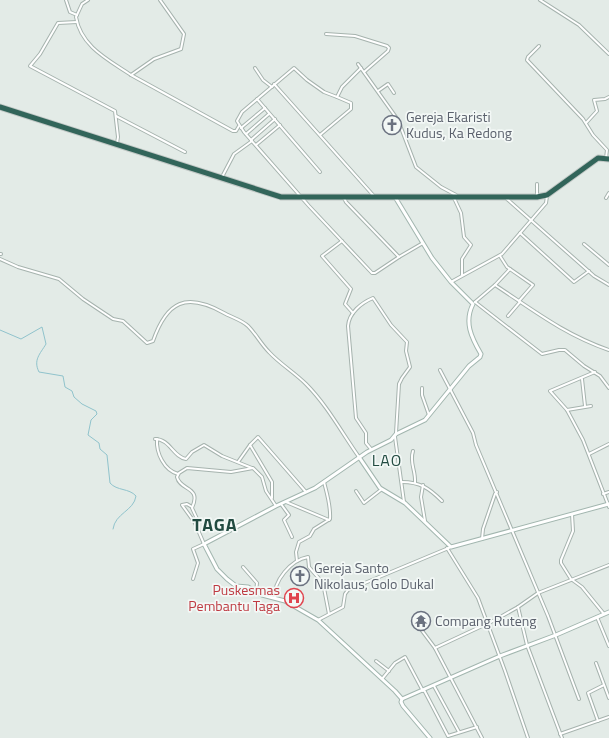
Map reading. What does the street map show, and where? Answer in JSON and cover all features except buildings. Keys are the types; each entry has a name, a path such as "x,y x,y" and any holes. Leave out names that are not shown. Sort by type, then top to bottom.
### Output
{"highway":[{"path":"0,107 281,197 538,197 547,195 598,158 608,158"}],"street":[{"path":"66,0 69,12 77,15"},
{"path":"88,0 82,4 77,15 77,22 88,44 131,75 233,131 236,131 265,108"},
{"path":"131,75 154,59 181,49 184,34 160,0"},
{"path":"540,0 579,25 609,54"},
{"path":"77,22 58,23 40,54 30,66 115,111 118,137 117,144"},
{"path":"326,34 355,36 387,46 389,48 388,51 364,72"},
{"path":"539,46 527,60 586,123 593,135 607,151 608,158"},
{"path":"358,64 398,120 416,167 456,197 461,213 464,237 471,246 462,259 462,275"},
{"path":"254,68 263,80 272,87"},
{"path":"320,135 351,109 351,103 337,96 324,92 307,80 295,68 257,99 239,116 237,121 251,140 373,274 423,243"},
{"path":"337,96 340,90 361,68"},
{"path":"274,84 376,198"},
{"path":"378,91 388,84 394,93"},
{"path":"586,123 597,111 594,100 605,99 609,96"},
{"path":"257,99 320,172"},
{"path":"246,134 269,114"},
{"path":"116,116 185,152"},
{"path":"222,178 234,154 275,120"},
{"path":"256,145 280,125"},
{"path":"537,184 538,197"},
{"path":"606,198 609,193"},
{"path":"451,282 500,256 546,203 547,195"},
{"path":"505,196 589,271 609,285"},
{"path":"344,197 346,202 399,257"},
{"path":"395,197 432,258 451,282 474,303 542,354 565,350 594,373 602,377 609,388"},
{"path":"520,233 574,282 589,271"},
{"path":"342,241 322,256 351,289 345,303 352,312"},
{"path":"584,244 609,265"},
{"path":"500,256 510,269 533,285 508,316"},
{"path":"0,259 18,267 59,278 83,299 113,319 123,321 146,343 153,341 159,324 171,309 190,301 212,307 245,324 270,354 309,387 342,431 347,442 382,489 404,503 451,547"},
{"path":"194,579 198,564 193,550 324,482 359,457 429,416 469,366 481,356 468,324 474,303 495,285 510,269"},
{"path":"495,285 562,330 588,343 609,350"},
{"path":"371,450 366,444 366,433 356,418 348,326 352,312 368,300 375,299 391,325 406,342 406,351 410,367 399,384 396,436 404,503"},
{"path":"440,370 473,434 476,445 556,635 579,699"},
{"path":"318,620 343,607 345,594 348,590 447,548 609,505 603,494 589,454 567,410 550,391 594,373"},
{"path":"582,379 585,406"},
{"path":"422,388 422,395 429,416"},
{"path":"567,410 591,406"},
{"path":"238,462 259,437 306,492"},
{"path":"178,474 168,470 158,453 156,439 164,441 180,458 186,459 203,444 222,456 253,468 262,477 266,491 276,506"},
{"path":"589,454 609,444"},
{"path":"250,446 272,482 272,499"},
{"path":"413,451 410,462 416,472 415,483"},
{"path":"178,474 187,468 231,472 253,468"},
{"path":"178,474 178,482 189,489 193,494 195,502 192,507"},
{"path":"324,482 327,500 330,505 329,520"},
{"path":"402,482 415,483 431,489 442,501"},
{"path":"424,486 421,497 425,522"},
{"path":"356,491 364,503 382,489"},
{"path":"482,539 483,529 497,492"},
{"path":"603,494 609,492"},
{"path":"286,502 329,520"},
{"path":"195,523 198,521 192,507 187,504 182,506 195,523 217,569 223,576 235,585 248,587 265,597 275,598 292,604 318,620 402,699 401,702 403,706 430,738"},
{"path":"281,504 288,515 284,520 292,537"},
{"path":"572,514 573,531 561,560 565,571 571,579 582,587 604,614"},
{"path":"297,561 296,552 299,542 311,535 316,528 329,520"},
{"path":"447,548 478,596 528,738"},
{"path":"275,598 274,592 283,574 297,561 308,557 308,568 323,584 329,614"},
{"path":"435,648 518,607 538,593 609,565"},
{"path":"243,567 256,583 256,592"},
{"path":"518,607 527,646 562,738"},
{"path":"402,699 500,656 556,635 609,612"},
{"path":"597,616 609,646"},
{"path":"420,626 435,648 482,738"},
{"path":"382,679 395,663 405,657 448,736 477,727"},
{"path":"376,661 389,670"},
{"path":"596,663 609,698"},
{"path":"598,721 588,693 604,685"},
{"path":"434,686 459,732"},
{"path":"560,734 609,717"}],"waterway":[{"path":"0,330 21,339 42,327 46,344 37,361 37,368 39,372 63,376 65,387 72,391 74,397 82,404 96,411 97,414 91,420 88,435 99,443 100,449 107,455 110,483 113,486 133,493 136,496 132,505 117,519 113,529"}],"place":[{"name":"Gereja Ekaristi Kudus, Ka Redong","path":"392,125"},
{"name":"Gereja Santo Nikolaus, Golo Dukal","path":"300,576"},
{"name":"Puskesmas Pembantu Taga","path":"294,598"},
{"name":"Compang Ruteng","path":"421,621"}],"district":[{"name":"LAO","path":"387,460"},
{"name":"TAGA","path":"215,525"}]}
